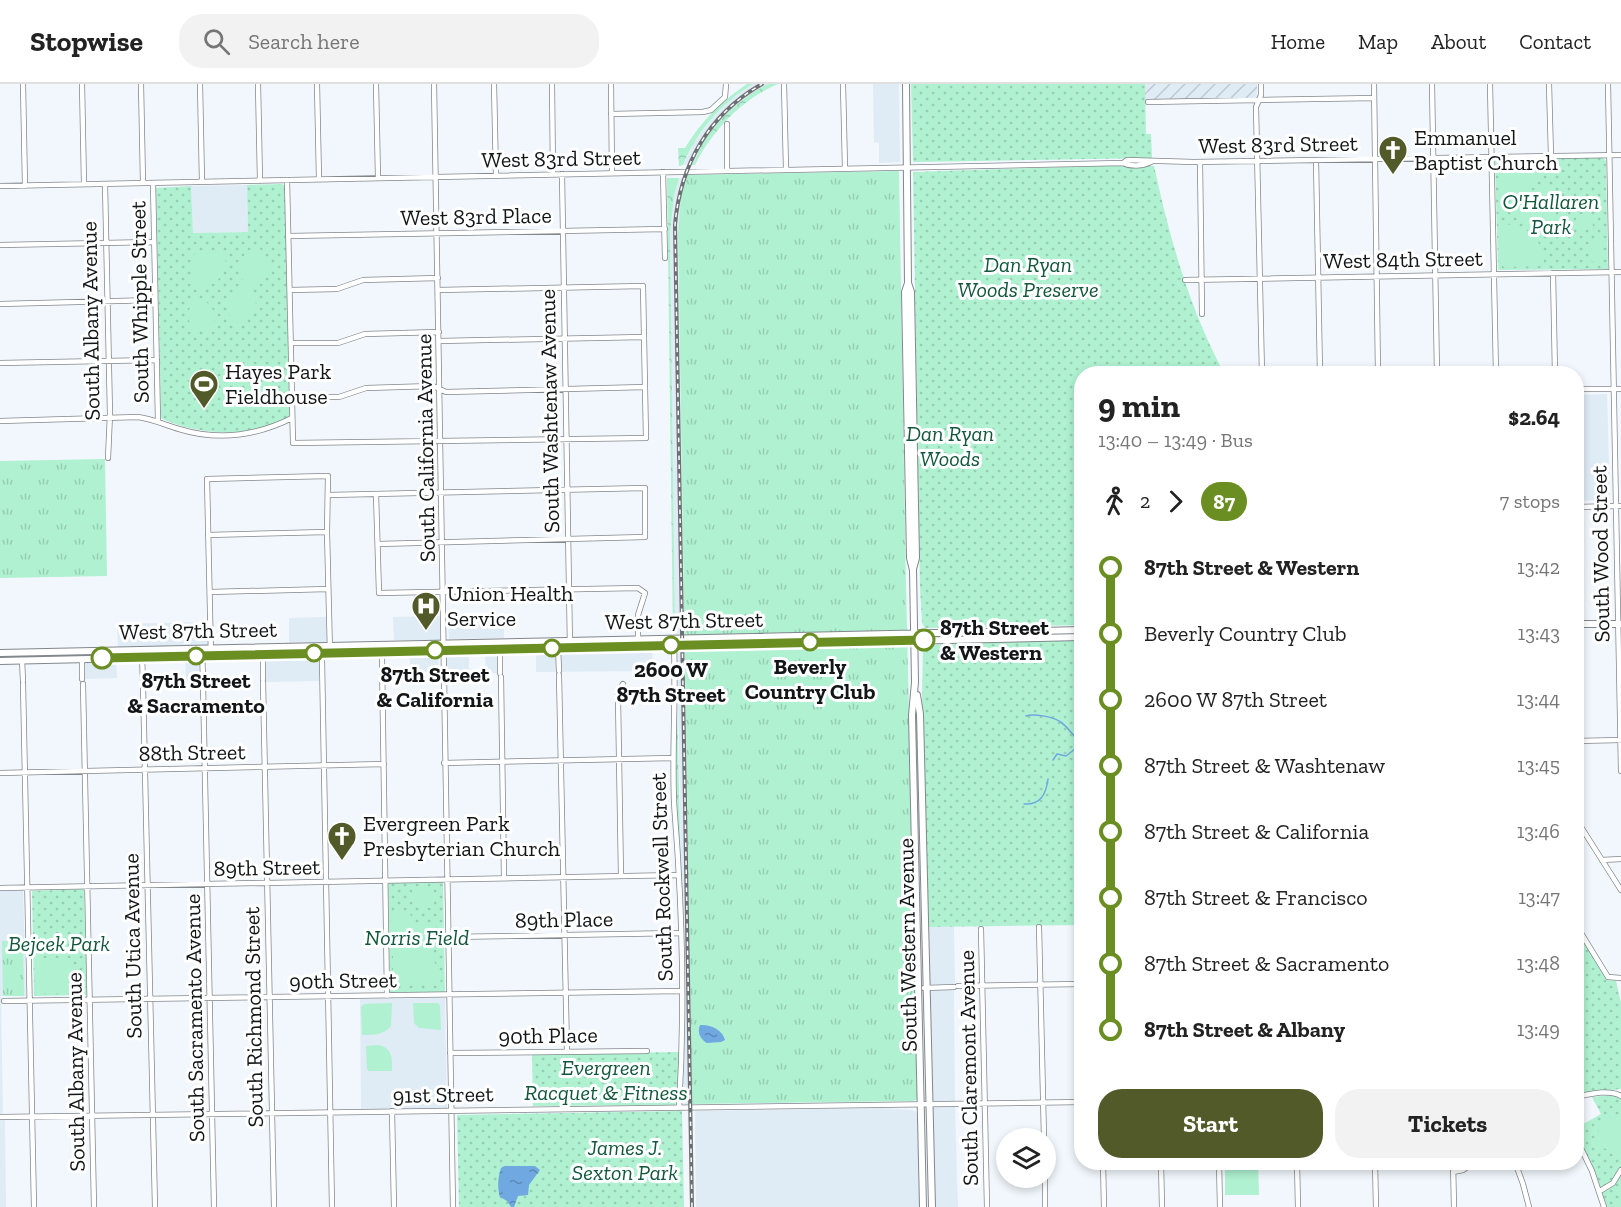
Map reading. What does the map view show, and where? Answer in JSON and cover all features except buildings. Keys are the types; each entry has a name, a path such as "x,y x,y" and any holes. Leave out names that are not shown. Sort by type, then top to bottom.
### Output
{"main road":[{"name":"South Western Avenue","path":"906,84 908,283 911,292 916,558 913,570 915,682 912,715 932,1207"},
{"path":"1584,624 1619,624"},
{"name":"West 87th Street","path":"0,653 211,652 610,643 674,645 1074,630"},
{"name":"West 87th Street","path":"610,643 638,639 1074,637"},
{"name":"West 87th Street","path":"444,647 500,649 558,644"},
{"name":"West 87th Street","path":"211,652 263,654 330,649"},
{"path":"82,651 82,659"},
{"name":"West 87th Street","path":"0,661 142,657 202,652"},
{"name":"South Western Avenue","path":"923,988 921,1105 925,1207"}],"street":[{"path":"23,84 25,186"},
{"path":"82,84 84,184"},
{"name":"South Whipple Street","path":"141,84 142,183"},
{"path":"200,84 202,182"},
{"path":"258,84 260,181"},
{"path":"317,84 319,179"},
{"path":"376,84 378,178"},
{"name":"South California Avenue","path":"434,84 453,1207"},
{"path":"494,84 496,176"},
{"path":"552,84 553,174"},
{"path":"611,84 612,173"},
{"path":"611,114 709,111 725,97 726,84"},
{"path":"784,84 786,169"},
{"path":"843,84 845,168"},
{"path":"1261,84 1261,95 1256,107 1262,366"},
{"path":"1374,84 1378,366"},
{"path":"1432,84 1437,366"},
{"path":"1490,84 1496,366"},
{"path":"1549,84 1551,156"},
{"name":"South Wood Street","path":"1608,84 1613,389 1618,506 1621,771"},
{"path":"1148,102 1374,98"},
{"path":"727,124 727,171"},
{"name":"West 83rd Street","path":"0,186 1123,163 1127,160 1200,162 1621,155"},
{"path":"1316,160 1320,366"},
{"path":"1200,162 1202,314"},
{"path":"663,172 666,258"},
{"name":"South Washtenaw Avenue","path":"561,174 570,588 569,644"},
{"path":"287,180 293,443 646,438 643,286 438,290"},
{"name":"South Whipple Street","path":"153,183 158,421"},
{"name":"South Albany Avenue","path":"105,184 108,458"},
{"name":"West 83rd Place","path":"289,236 665,229"},
{"path":"0,245 154,242"},
{"name":"West 84th Street","path":"1185,280 1621,272"},
{"path":"1553,273 1555,366"},
{"path":"290,290 337,289 363,280 438,278"},
{"path":"0,304 155,300"},
{"path":"291,344 338,343 365,334 439,332"},
{"path":"439,341 644,337"},
{"path":"0,363 157,360"},
{"path":"292,397 339,397 366,388 433,386 446,392 645,387"},
{"path":"1584,389 1621,389"},
{"path":"0,421 138,417 191,432 224,436 255,433 292,418"},
{"path":"211,652 207,479 328,476 330,649"},
{"path":"328,495 645,488 645,537 378,544"},
{"path":"376,494 379,592 632,587 644,591 638,615 638,639"},
{"path":"1584,507 1618,506"},
{"path":"208,535 327,531"},
{"path":"210,592 328,589"},
{"path":"558,644 567,1052"},
{"name":"South Rockwell Street","path":"674,645 676,702 673,723 673,758 679,875 683,1045 679,1108"},
{"path":"500,649 504,878"},
{"name":"South Sacramento Avenue","path":"202,652 214,1207"},
{"name":"South Richmond Street","path":"263,654 274,1207"},
{"name":"South Utica Avenue","path":"142,657 155,1207"},
{"name":"South Albany Avenue","path":"82,659 94,1207"},
{"path":"382,659 387,996"},
{"path":"22,660 34,1207"},
{"path":"322,660 332,1207"},
{"path":"621,876 618,698 623,684"},
{"path":"1584,741 1621,740"},
{"path":"444,763 673,758"},
{"name":"88th Street","path":"0,772 384,764"},
{"path":"1584,832 1621,890"},
{"path":"1602,860 1621,859"},
{"name":"89th Street","path":"0,888 679,875"},
{"path":"1039,927 1044,1128"},
{"name":"South Claremont Avenue","path":"981,928 987,1207"},
{"name":"89th Place","path":"448,937 680,933"},
{"path":"1584,937 1610,978 1621,978"},
{"path":"923,988 1074,984"},
{"name":"90th Street","path":"4,1001 682,991"},
{"name":"90th Place","path":"450,1053 647,1050"},
{"path":"1584,1096 1606,1092 1621,1096"},
{"name":"91st Street","path":"0,1117 1074,1102"},
{"path":"392,1111 394,1207"},
{"path":"1584,1156 1604,1207"},
{"path":"1103,1170 1104,1207"},
{"path":"1161,1170 1162,1207"},
{"path":"1220,1170 1220,1207"},
{"path":"1297,1170 1298,1207"},
{"path":"1375,1170 1376,1207"},
{"path":"1454,1207 1453,1172 1463,1170"},
{"path":"1518,1170 1529,1207"},
{"path":"1599,1191 1613,1183 1621,1170"},
{"path":"1045,1188 1046,1207"}],"shaded area":[{"path":"753,84 768,84 727,113 698,152 694,163 683,165 694,143 711,120 728,102"},
{"path":"873,84 899,84 900,162 879,163 879,143 874,142"},
{"path":"1145,84 1257,84 1257,100 1145,102"},
{"path":"679,178 686,178 678,233 684,634 675,634 670,233 674,196"},
{"path":"247,185 248,232 193,233 191,186"},
{"path":"1607,394 1610,500 1584,501 1584,395"},
{"path":"504,614 504,638 449,639 448,616"},
{"path":"442,616 442,640 394,640 393,617"},
{"path":"326,617 327,642 289,643 289,618"},
{"path":"207,622 208,645 118,647 117,624"},
{"path":"652,648 653,671 536,672 536,651"},
{"path":"677,648 684,648 692,1104 685,1105 682,1100 684,1017"},
{"path":"500,652 500,673 486,673 485,653"},
{"path":"469,653 469,673 446,674 445,654"},
{"path":"410,654 438,654 439,672 410,672"},
{"path":"319,656 319,681 266,682 265,658"},
{"path":"185,659 199,659 200,681 186,681"},
{"path":"116,661 117,678 85,679 85,662"},
{"path":"23,890 26,996 1,996 3,1113 0,1114 0,891"},
{"path":"928,927 954,927 955,984 928,985"},
{"path":"954,989 955,1101 931,1101 929,990"},
{"path":"445,998 447,1108 361,1109 360,999"},
{"path":"932,1107 955,1107 958,1207 934,1207"},
{"path":"880,1108 911,1110 915,1111 919,1117 921,1207 696,1207 695,1111"},
{"path":"0,1120 5,1120 6,1207 0,1207"}],"green space":[{"path":"747,84 753,84 721,109 703,129 683,165 679,166 678,148 685,148 713,112"},
{"path":"768,84 778,84 752,98 729,117 710,140 695,165 690,165 694,163 699,150 714,127 734,107"},
{"path":"911,84 1145,84 1146,134 1151,134 1152,158 914,162"},
{"name":"O'Hallaren Park","path":"1602,157 1606,161 1608,269 1498,270 1495,160"},
{"path":"1538,162 1536,179 1528,191 1509,201 1500,202 1499,167 1502,163"},
{"name":"Dan Ryan Woods Preserve","path":"1154,166 1182,272 1201,324 1221,366 1074,366 1074,625 925,628 922,623 913,172"},
{"name":"Beverly Country Club","path":"899,171 918,1099 913,1101 692,1104 678,233 681,197 686,175"},
{"path":"667,178 679,178 674,196 670,233 675,634 673,634"},
{"path":"282,184 285,186 290,415 262,429 227,433 191,428 161,418 156,188 191,186 193,233 248,232 247,185"},
{"path":"1554,188 1555,218 1552,222 1519,222 1525,199 1533,192"},
{"path":"1576,214 1592,214 1593,229 1576,229"},
{"path":"1500,224 1518,226 1532,234 1541,248 1544,266 1504,267 1501,264"},
{"path":"1592,241 1601,241 1601,261 1592,262"},
{"path":"255,247 260,249 272,267 263,280 249,287 239,271 241,260 249,250"},
{"path":"226,253 224,269 218,280 207,286 191,286 191,258 195,254"},
{"path":"241,286 244,286 256,299 256,304 248,319 234,322 228,307 230,298"},
{"path":"195,297 206,301 214,313 214,324 211,330 195,330 186,316"},
{"path":"105,459 107,576 0,578 0,461"},
{"path":"1074,640 1074,925 928,927 922,695 923,645"},
{"path":"677,704 683,959 675,773"},
{"name":"Norris Field","path":"443,881 445,992 390,993 388,882"},
{"path":"412,888 432,888 434,908 416,907 413,903"},
{"name":"Bejcek Park","path":"84,889 87,995 34,996 32,891"},
{"path":"392,912 410,914 413,918 414,933 394,932"},
{"path":"436,922 436,942 434,944 413,941 414,933 422,924"},
{"path":"393,938 411,942 426,951 436,965 441,983 396,984 393,982"},
{"path":"23,940 24,996 3,996 2,941"},
{"path":"1584,942 1607,980 1616,981 1621,1003 1621,1089 1584,1093"},
{"path":"36,958 73,958 73,993 37,994"},
{"path":"392,1003 391,1026 381,1033 362,1035 361,1007 364,1004"},
{"path":"413,1003 438,1003 441,1030 419,1028 414,1023"},
{"path":"379,1045 387,1049 392,1058 392,1071 369,1071 367,1069 366,1046"},
{"name":"Evergreen Racquet & Fitness","path":"681,1052 675,1105 533,1106 532,1054"},
{"path":"1612,1095 1621,1097 1621,1207 1607,1207 1584,1148 1584,1124 1601,1114 1592,1097"},
{"name":"James J. Sexton Park","path":"682,1111 684,1207 459,1207 457,1115"},
{"path":"1603,1115 1616,1119 1621,1124 1621,1153 1599,1147 1595,1142"},
{"path":"1225,1170 1258,1170 1259,1195 1225,1195"}],"water":[{"path":"700,1025 716,1028 725,1040 707,1043 700,1035"},
{"path":"504,1166 535,1166 540,1170 529,1185 528,1195 518,1196 514,1207 511,1207 499,1194 499,1175"}],"waterway":[{"path":"1026,716 1052,718 1059,721 1074,736"},
{"path":"1053,760 1057,754 1066,756 1074,750"},
{"path":"1024,804 1035,803 1042,798 1048,779"}],"railway":[{"path":"692,1207 675,225 683,182 700,143 727,110 762,84"}],"bus line":[{"name":"87","path":"102,658 924,640"}],"place":[{"name":"Emmanuel Baptist Church","path":"1393,176"},
{"name":"Hayes Park Fieldhouse","path":"204,410"},
{"name":"Union Health Service","path":"426,632"},
{"name":"87th Street & Western","path":"924,640"},
{"name":"Beverly Country Club","path":"810,642"},
{"name":"2600 W 87th Street","path":"671,645"},
{"name":"87th Street & California","path":"435,650"},
{"name":"87th Street & Sacramento","path":"196,656"},
{"name":"Evergreen Park Presbyterian Church","path":"342,862"}],"park label":[{"name":"Dan Ryan Woods","path":"950,446"}]}
